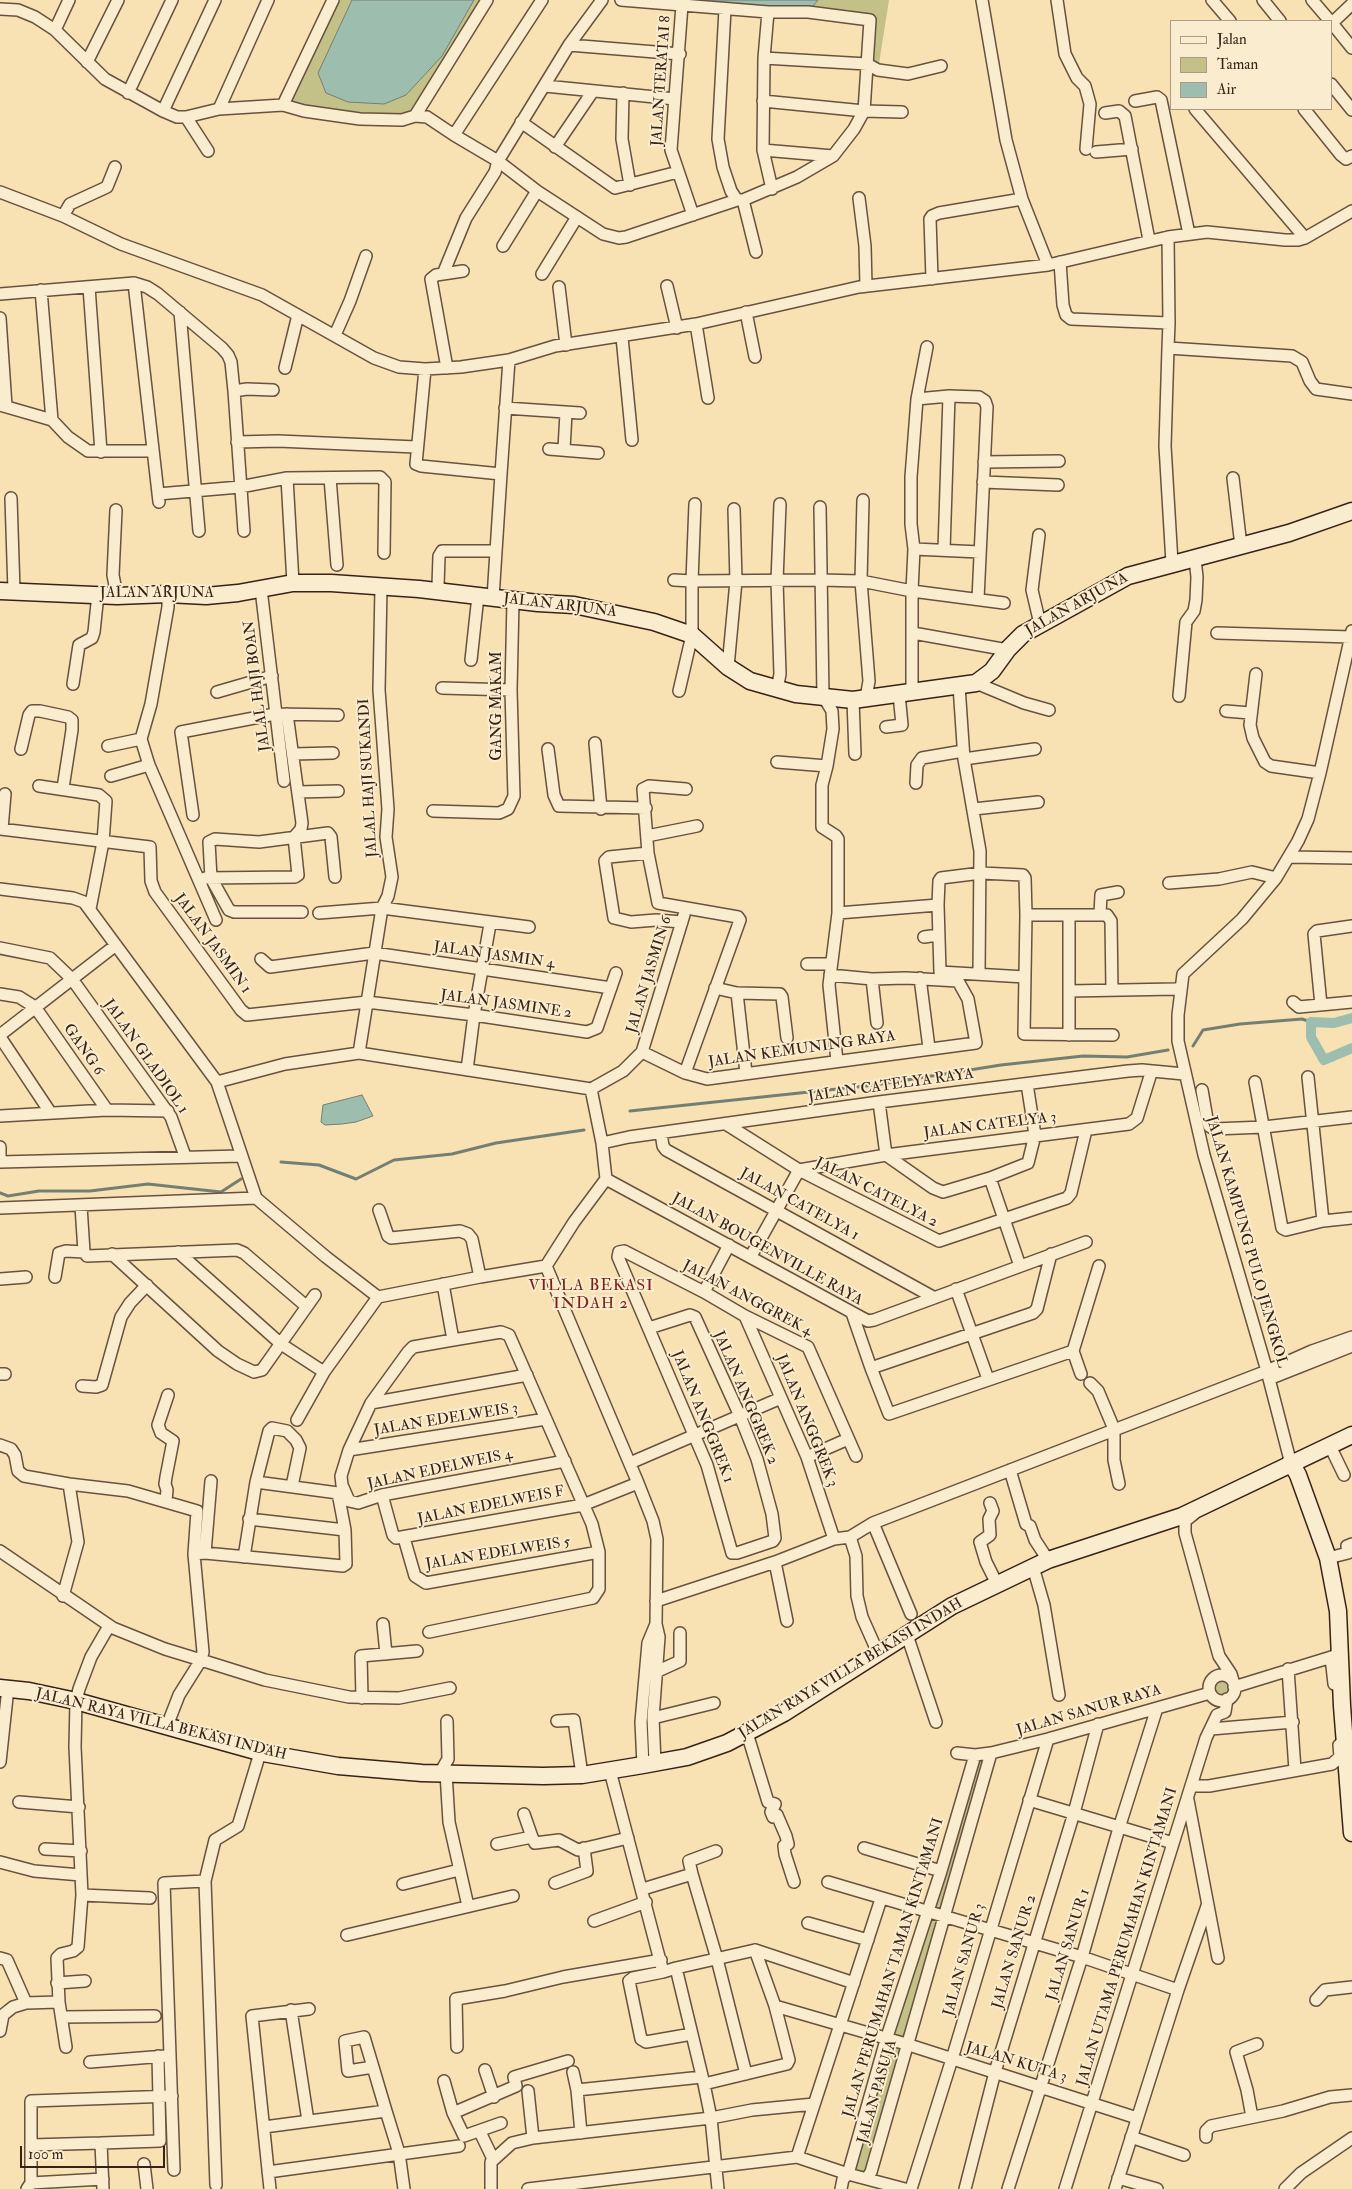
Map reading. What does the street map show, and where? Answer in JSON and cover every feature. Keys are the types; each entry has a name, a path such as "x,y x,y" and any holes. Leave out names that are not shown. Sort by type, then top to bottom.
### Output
{"street":[{"path":"55,30 70,0"},
{"path":"87,62 118,0"},
{"path":"128,93 172,0"},
{"path":"163,111 215,0"},
{"path":"219,110 268,0"},
{"path":"282,105 333,0"},
{"path":"415,116 487,0"},
{"path":"454,135 542,0"},
{"path":"443,274 466,218 495,172 498,161 569,45 602,0"},
{"path":"0,9 20,5 55,30 105,79 128,93 177,117 219,110 282,105 304,111 360,119 402,120 415,116 427,117 498,161 537,191 609,237 626,237 772,189 833,156 854,129 864,111 870,20 808,12 768,12 621,0"},
{"path":"982,0 1006,140 1022,199 1048,265"},
{"path":"1057,0 1065,54 1078,78 1085,86 1090,104 1091,151 1132,149"},
{"path":"1212,0 1229,20"},
{"path":"1263,0 1279,20"},
{"path":"1312,0 1329,20"},
{"path":"1332,21 1352,4"},
{"name":"JALAN TERATAI 8","path":"682,5 680,54 671,150 693,215"},
{"path":"725,9 718,139 723,168 731,190 740,200 756,252"},
{"path":"768,12 764,58 763,150 772,189"},
{"path":"1332,23 1352,48"},
{"path":"569,45 680,54"},
{"path":"764,58 867,64 878,70 912,74 941,66"},
{"path":"1332,85 1352,110"},
{"path":"544,86 675,100"},
{"path":"555,147 593,91"},
{"path":"623,93 622,139 630,185"},
{"path":"1134,101 1157,97 1161,100 1189,234"},
{"path":"763,102 864,111 902,112"},
{"path":"1196,110 1304,238"},
{"path":"1305,110 1347,156"},
{"path":"1105,114 1119,111 1124,114 1149,240"},
{"path":"186,117 208,151"},
{"path":"521,122 616,188 678,172"},
{"path":"763,150 833,156"},
{"path":"63,216 70,204 107,187 115,167"},
{"path":"503,246 537,191"},
{"path":"0,192 63,216 121,244 262,294 374,358 399,367 425,369 508,360 566,345 676,328 866,286 1048,265 1168,237 1222,233 1285,240 1304,238 1352,211"},
{"path":"859,198 865,246 866,286"},
{"path":"932,279 932,216 939,213 1022,199"},
{"path":"542,274 577,217"},
{"path":"1168,237 1169,323 1165,446 1172,563"},
{"path":"335,335 350,301 366,256"},
{"path":"1060,262 1066,330"},
{"path":"447,368 432,279 434,276 463,271"},
{"path":"134,283 158,498 195,490 240,486 287,478 380,477 385,482 384,553"},
{"path":"0,294 134,283 142,284 180,312 226,351 231,362 234,391 244,531"},
{"path":"667,286 676,328"},
{"path":"89,287 101,452"},
{"path":"559,287 566,345"},
{"path":"41,290 52,420"},
{"path":"180,312 199,531"},
{"path":"746,312 755,356"},
{"path":"285,368 298,315"},
{"path":"1066,315 1076,321 1169,323"},
{"path":"0,318 3,406 52,420 79,446 88,451 153,451"},
{"path":"696,324 708,398"},
{"path":"622,337 632,440"},
{"path":"886,727 902,725 913,633 914,548 911,524 911,477 917,399 927,347"},
{"path":"1168,348 1292,356 1302,362 1310,381 1316,389 1352,394"},
{"path":"471,660 496,551 508,360"},
{"path":"425,369 416,447 416,464 418,466 501,474"},
{"path":"234,391 247,389 273,390"},
{"path":"917,399 949,396 980,397 985,401 978,599"},
{"path":"944,550 949,396"},
{"path":"505,408 580,413"},
{"path":"564,449 566,413"},
{"path":"237,442 278,441 416,447"},
{"path":"549,449 598,453"},
{"path":"984,462 1060,461"},
{"path":"287,478 292,583"},
{"path":"330,478 336,565"},
{"path":"1233,478 1241,546"},
{"path":"983,482 1058,485"},
{"path":"7,591 11,498"},
{"path":"855,754 860,699 868,681 861,581 864,500"},
{"path":"679,691 692,635 695,504"},
{"path":"777,690 780,674 778,581 780,504"},
{"path":"820,507 823,696 832,711 827,766 822,785 822,827 835,834 838,839 838,913 829,985 837,1061"},
{"path":"728,667 736,581 734,509"},
{"path":"116,510 113,575 117,596"},
{"name":"JALAN ARJUNA","path":"7,591 117,596 168,594 206,596 292,583 330,583 574,605 628,615 692,635 728,667 750,681 777,690 796,694 860,699 976,683 992,671 1008,648 1023,634 1128,576 1290,533 1352,511"},
{"path":"1039,535 1032,590 1040,624"},
{"path":"914,548 980,552"},
{"path":"435,591 438,586 439,556 442,551 496,551"},
{"path":"1179,696 1186,622 1194,611 1196,600 1197,577 1195,559"},
{"path":"674,580 861,581 912,591 1004,603"},
{"name":"JALAL HAJI SUKANDI","path":"359,1053 382,908 388,896 392,877 386,837 388,810 379,690 382,587"},
{"name":"JALAL HAJI BOAN","path":"261,588 284,781"},
{"path":"73,684 79,645 92,638 94,632 98,594"},
{"path":"168,594 168,607 151,704 141,738 149,765 183,841 204,878 227,908 231,911 302,912"},
{"name":"GANG MAKAM","path":"433,811 494,814 508,809 514,796 511,690 513,601"},
{"path":"913,633 1002,649 1008,648"},
{"path":"1217,633 1351,634"},
{"name":"JALAN KAMPUNG PULO JENGKOL","path":"1289,1464 1268,1375 1213,1192 1184,1074 1178,1041 1183,974 1242,919 1276,878 1308,819 1351,634"},
{"path":"1256,674 1250,713 1253,738 1268,765 1320,772"},
{"path":"218,692 272,676"},
{"path":"976,683 1024,703 1049,710"},
{"path":"959,686 963,755 974,810 981,874 979,974"},
{"path":"442,688 511,690"},
{"path":"21,749 29,715 32,712 37,710 68,717 72,720 64,788"},
{"path":"1226,711 1250,713"},
{"path":"194,815 181,732 275,714 338,715"},
{"path":"204,878 296,877 298,874 294,837 301,828 302,823 287,714"},
{"path":"108,746 141,738"},
{"path":"595,743 601,808"},
{"path":"916,783 917,765 922,758 1035,748"},
{"path":"548,749 557,805 561,807 646,808"},
{"path":"293,754 333,753"},
{"path":"777,762 827,766"},
{"path":"111,776 149,765"},
{"path":"39,786 64,788 105,798 107,805 103,842 90,909"},
{"path":"656,920 658,903 648,853 646,808 643,790 644,787 686,789"},
{"path":"298,792 338,791"},
{"path":"5,794 1,829 103,842"},
{"path":"974,810 1038,802"},
{"path":"647,836 697,826"},
{"path":"216,920 204,878 209,842 215,838 259,842 329,834 331,837 335,877"},
{"name":"JALAN JASMIN 1","path":"103,842 150,847 151,881 155,892 244,1013 250,1015 367,1002"},
{"path":"648,853 609,857 605,862 614,919 630,922 656,920 682,922"},
{"path":"1289,857 1352,858"},
{"path":"1169,883 1219,879 1252,872 1276,878"},
{"path":"1025,977 940,972 938,905 939,882 941,878 981,874 1024,876 1026,914 1025,977 1024,1034 1112,1035"},
{"path":"0,889 78,899 90,909 218,1082 256,1198 326,1257 378,1297"},
{"path":"1100,914 1101,895 1118,892"},
{"path":"658,903 685,906 739,918 685,1074"},
{"path":"838,913 938,905"},
{"name":"JALAN JASMIN 6","path":"642,1052 682,922 685,906"},
{"path":"319,913 382,908 490,924 529,927"},
{"path":"1026,914 1106,915 1111,921 1112,990"},
{"path":"1069,915 1069,1035"},
{"path":"467,1070 474,1015 490,924"},
{"path":"1321,1005 1314,934 1317,931 1352,926"},
{"path":"924,937 938,935"},
{"path":"50,1112 0,1036 116,945"},
{"name":"JALAN GLADIOL 1","path":"0,948 50,958 72,979 168,1111 185,1156"},
{"name":"JALAN JASMIN 4","path":"261,959 270,967 374,953 611,988"},
{"path":"807,964 872,979 920,978 929,1048"},
{"name":"JALAN JASMINE 2","path":"367,1002 590,1032 597,1028 616,973"},
{"name":"JALAN KEMUNING RAYA","path":"642,1052 685,1074 707,1079 929,1048 975,1044 968,999 961,984 958,981 920,978"},
{"path":"872,979 877,1023"},
{"path":"715,988 737,994 780,994 782,997 787,1038"},
{"path":"1069,991 1176,989"},
{"path":"0,994 19,997 35,1007"},
{"path":"737,994 746,1073"},
{"path":"1293,1002 1299,1007 1352,1002"},
{"name":"GANG 6","path":"35,1007 107,1110"},
{"path":"218,1082 285,1064 359,1053 591,1089 623,1071 642,1052"},
{"name":"JALAN CATELYA RAYA","path":"602,1143 879,1102 1137,1070 1152,1073 1184,1074"},
{"name":"JALAN CATELYA 3","path":"799,1170 886,1155 1129,1124 1134,1121 1152,1073"},
{"path":"1308,1077 1323,1221"},
{"path":"1255,1082 1281,1227 1284,1230 1323,1221 1352,1218"},
{"path":"879,1102 886,1155 941,1192 990,1178 1028,1163 1035,1135 1028,1084"},
{"path":"297,1420 324,1372 378,1297 546,1266 574,1222 606,1179 602,1143 591,1089"},
{"path":"1202,1090 1207,1119 1212,1129 1264,1127 1352,1118"},
{"path":"0,1116 107,1110 168,1111"},
{"name":"JALAN CATELYA 2","path":"726,1124 799,1170 942,1241 1068,1196 1086,1130"},
{"name":"JALAN CATELYA 1","path":"661,1133 663,1146 666,1150 933,1297"},
{"path":"0,1147 0,1162 241,1156"},
{"path":"751,1256 799,1170"},
{"path":"990,1178 1020,1266"},
{"name":"JALAN BOUGENVILLE RAYA","path":"606,1179 751,1256 862,1319 874,1320 1086,1242"},
{"path":"0,1208 256,1198"},
{"path":"81,1206 84,1252 89,1257 112,1254 232,1249 241,1251 306,1306"},
{"path":"379,1210 388,1236 391,1238 460,1231 468,1234 472,1239 480,1277"},
{"path":"704,1292 729,1245"},
{"name":"JALAN ANGGREK 4","path":"619,1252 624,1251 704,1292 745,1316 810,1348 856,1456"},
{"path":"55,1277 59,1253 84,1252"},
{"path":"178,1252 281,1344 324,1372"},
{"name":"JALAN ANGGREK 1","path":"619,1252 618,1257 695,1435 716,1491 731,1552 737,1553 772,1541 775,1538"},
{"path":"112,1254 218,1351 252,1371 262,1370 315,1296"},
{"path":"871,1368 1035,1311 1052,1254"},
{"path":"546,1266 638,1483 653,1521 657,1538 656,1624 659,1637 649,1764"},
{"path":"1081,1374 1073,1351 1099,1266"},
{"path":"0,1279 26,1277"},
{"path":"443,1284 453,1340"},
{"path":"82,1386 96,1388 102,1385 121,1317 130,1303 147,1285"},
{"path":"956,1289 988,1379"},
{"path":"852,1313 890,1417 988,1379 1073,1351"},
{"name":"JALAN ANGGREK 2","path":"649,1328 690,1315 695,1317 740,1416 766,1490 775,1538"},
{"name":"JALAN ANGGREK 3","path":"745,1316 807,1457 834,1539"},
{"path":"349,1450 371,1403 410,1349 453,1340 507,1333 511,1338 592,1524 598,1552 599,1590 593,1598 429,1632"},
{"path":"1268,1375 1312,1351 1352,1337"},
{"path":"656,1601 775,1562 834,1539 850,1537 873,1523 1114,1429 1352,1346"},
{"path":"371,1403 528,1375"},
{"path":"1090,1383 1098,1390 1114,1429 1114,1460 1119,1484"},
{"path":"166,1501 166,1476 173,1441 161,1433 158,1425 168,1395"},
{"path":"630,1464 781,1398"},
{"name":"JALAN EDELWEIS 3","path":"349,1450 546,1419"},
{"path":"244,1556 256,1482 269,1430 274,1427 286,1431 296,1440 300,1448 292,1486"},
{"name":"JALAN RAYA VILLA BEKASI INDAH","path":"4,1688 76,1701 260,1753 338,1766 443,1773 582,1775 649,1764 705,1752 747,1733 784,1713 952,1606 997,1584 1041,1564 1182,1516 1352,1435"},
{"path":"807,1457 848,1439"},
{"path":"0,1445 10,1448 14,1453 17,1469 21,1475 68,1484 128,1491 197,1510 199,1553 197,1598 203,1644 201,1660 181,1689 167,1726"},
{"path":"1330,1446 1344,1475"},
{"name":"JALAN EDELWEIS 4","path":"349,1450 341,1476 346,1496 353,1504 382,1495 564,1461"},
{"path":"1191,1786 1209,1786 1332,1764 1340,1757 1335,1656 1338,1617 1328,1558 1298,1475 1293,1466 1289,1464"},
{"path":"1010,1470 1026,1524 1030,1526 1035,1540 1041,1564 1044,1605 1059,1695"},
{"path":"199,1553 211,1480"},
{"path":"199,1553 344,1566 346,1564 345,1530 338,1493 256,1482"},
{"name":"JALAN EDELWEIS F","path":"404,1538 583,1505 638,1483"},
{"path":"63,1596 78,1542 68,1484"},
{"path":"382,1495 393,1536 404,1538"},
{"path":"1219,1499 1185,1521 1185,1533 1219,1656 1230,1674 1234,1685 1234,1693 1227,1699 1218,1700 1210,1693 1210,1682 1218,1675 1227,1676 1234,1685"},
{"path":"990,1503 992,1511 989,1517 990,1535 980,1542 986,1562 997,1584"},
{"path":"249,1519 345,1530"},
{"path":"873,1523 911,1614"},
{"path":"850,1537 856,1556 857,1596 862,1617 878,1654"},
{"name":"JALAN EDELWEIS 5","path":"404,1538 415,1576 426,1583 598,1552"},
{"path":"1328,1558 1348,1553 1347,1546 1352,1544"},
{"path":"0,1552 109,1626 130,1636 265,1680 318,1692 362,1698 399,1698 450,1688"},
{"path":"775,1562 787,1621"},
{"path":"383,1624 386,1654"},
{"path":"649,1764 641,1722 648,1643 656,1624"},
{"path":"66,2047 57,1983 57,1958 61,1954 73,1951 78,1947 82,1895 75,1747 76,1701 91,1657 109,1626"},
{"path":"656,1672 680,1661 680,1633"},
{"path":"907,1635 936,1722"},
{"path":"362,1698 361,1656 417,1651"},
{"path":"1234,1685 1335,1656"},
{"path":"1335,1656 1347,1706 1352,1833"},
{"path":"1288,1669 1295,1770"},
{"path":"0,1762 4,1688"},
{"name":"JALAN SANUR RAYA","path":"957,1753 975,1755 991,1753 1048,1739 1210,1693"},
{"name":"JALAN UTAMA PERUMAHAN KINTAMANI","path":"1065,2189 1206,1738 1217,1716 1225,1712 1227,1699"},
{"path":"653,1718 714,1703"},
{"name":"JALAN SANUR 1","path":"1008,2189 1082,1957 1119,1828 1157,1708"},
{"path":"557,1721 574,1720 582,1775"},
{"path":"447,1721 448,1759 443,1773 449,1822 468,1906"},
{"path":"1211,1729 1293,1722"},
{"name":"JALAN SANUR 2","path":"965,2189 995,2072 1032,1943 1074,1813 1098,1724"},
{"path":"747,1733 768,1802 775,1804 771,1812 773,1817 777,1815 786,1836 788,1844 784,1846 785,1854 794,1882"},
{"name":"JALAN SANUR 3","path":"911,2189 1048,1739"},
{"path":"216,2185 206,1881 215,1840 238,1826 260,1753"},
{"name":"JALAN PASUJA","path":"867,2178 871,2172 906,2044 991,1753"},
{"name":"JALAN PERUMAHAN TAMAN KINTAMANI","path":"841,2189 843,2179 848,2174 886,2040 941,1871 975,1755"},
{"path":"610,1771 664,1972"},
{"path":"1188,1797 1218,1958"},
{"path":"1029,1800 1173,1843"},
{"path":"19,1802 78,1807"},
{"path":"524,1814 535,1843 554,1839 578,1850 628,1838"},
{"path":"497,1844 532,1837"},
{"path":"554,1883 587,1871 584,1848"},
{"path":"864,1848 941,1871"},
{"path":"45,1849 81,1851"},
{"path":"716,1851 689,1861 717,1959 746,2074"},
{"path":"0,1862 34,1871 81,1875"},
{"path":"403,1884 459,1870"},
{"path":"643,1890 692,1874"},
{"path":"174,2170 164,1883 206,1881"},
{"path":"828,1882 1082,1957 1178,1990"},
{"path":"82,1895 150,1898"},
{"path":"347,1934 513,1896"},
{"path":"797,2157 881,1899"},
{"path":"594,1921 646,1902"},
{"path":"1156,2189 1116,2183 1207,1906"},
{"path":"808,1923 868,1940"},
{"path":"576,2090 703,2080 746,2074 787,2064 789,2060 775,2006 755,1950"},
{"path":"692,2034 648,2041 641,2039 629,1981 633,1978 755,1950 854,1983"},
{"path":"0,1958 7,1960 26,2003"},
{"path":"457,2047 456,1999 660,1960"},
{"path":"676,1968 711,2118 718,2189"},
{"path":"57,1983 85,1981"},
{"path":"1316,2000 1325,1990 1352,1987"},
{"path":"0,2031 3,2015 13,2007 26,2003 59,2002"},
{"name":"JALAN KUTA 3","path":"775,2006 886,2040 906,2044 1093,2102 1137,2118"},
{"path":"270,2189 252,2016 309,2009"},
{"path":"291,2010 308,2121"},
{"path":"62,2017 155,2016"},
{"path":"1252,2118 1247,2090 1236,2052 1257,2044"},
{"path":"90,2062 170,2055"},
{"path":"31,2145 160,2141 158,2056"},
{"path":"453,2113 516,2086 514,2076 568,2061"},
{"path":"373,2067 399,2153 404,2189"},
{"path":"485,2070 494,2097"},
{"path":"573,2072 581,2133"},
{"path":"444,2080 453,2113 464,2136 480,2132 501,2123"},
{"path":"528,2091 533,2138"},
{"path":"1206,2137 1206,2131 1211,2126 1252,2118 1330,2097 1352,2095"},
{"path":"102,2143 103,2184 29,2186 31,2101 172,2096"},
{"path":"491,2189 490,2164 493,2159 512,2143 533,2138 711,2118 752,2110 814,2104"},
{"path":"264,2127 386,2111"},
{"path":"480,2132 493,2159"},
{"path":"1131,2138 1184,2155"},
{"path":"1284,2189 1301,2173 1352,2138"},
{"path":"268,2172 459,2146"},
{"path":"528,2189 717,2167 759,2160 797,2157 848,2174 905,2189"},
{"path":"144,2164 147,2189"}],"green space":[{"path":"333,0 487,0 410,118 291,108 289,95"},
{"path":"818,0 889,0 878,70 867,64 870,20 808,12"},
{"path":"1216,1676 1226,1676 1233,1683 1233,1693 1226,1700 1216,1700 1209,1693 1209,1683"},
{"path":"975,1755 990,1760 871,2172 848,2174"}],"water":[{"path":"352,0 474,0 442,56 406,95 384,104 348,102 326,93 318,73"},
{"path":"671,0 818,0 808,12"},
{"path":"362,1095 373,1116 356,1122 342,1124 325,1125 321,1122 323,1105"}],"waterway":[{"path":"1352,1018 1334,1023 1311,1022 1311,1037 1324,1060 1352,1048"},
{"path":"1193,1046 1203,1030 1240,1024 1302,1019 1311,1022 1311,1037 1317,1048"},
{"path":"630,1111 875,1085 1001,1065 1083,1056 1127,1057 1168,1050"},
{"path":"281,1162 319,1165 356,1179 394,1160 452,1154 496,1143 584,1130"},
{"path":"0,1193 8,1196 39,1191 90,1191 148,1184 221,1192 241,1179"}],"district":[{"name":"VILLA BEKASI INDAH 2","path":"591,1296"}]}
